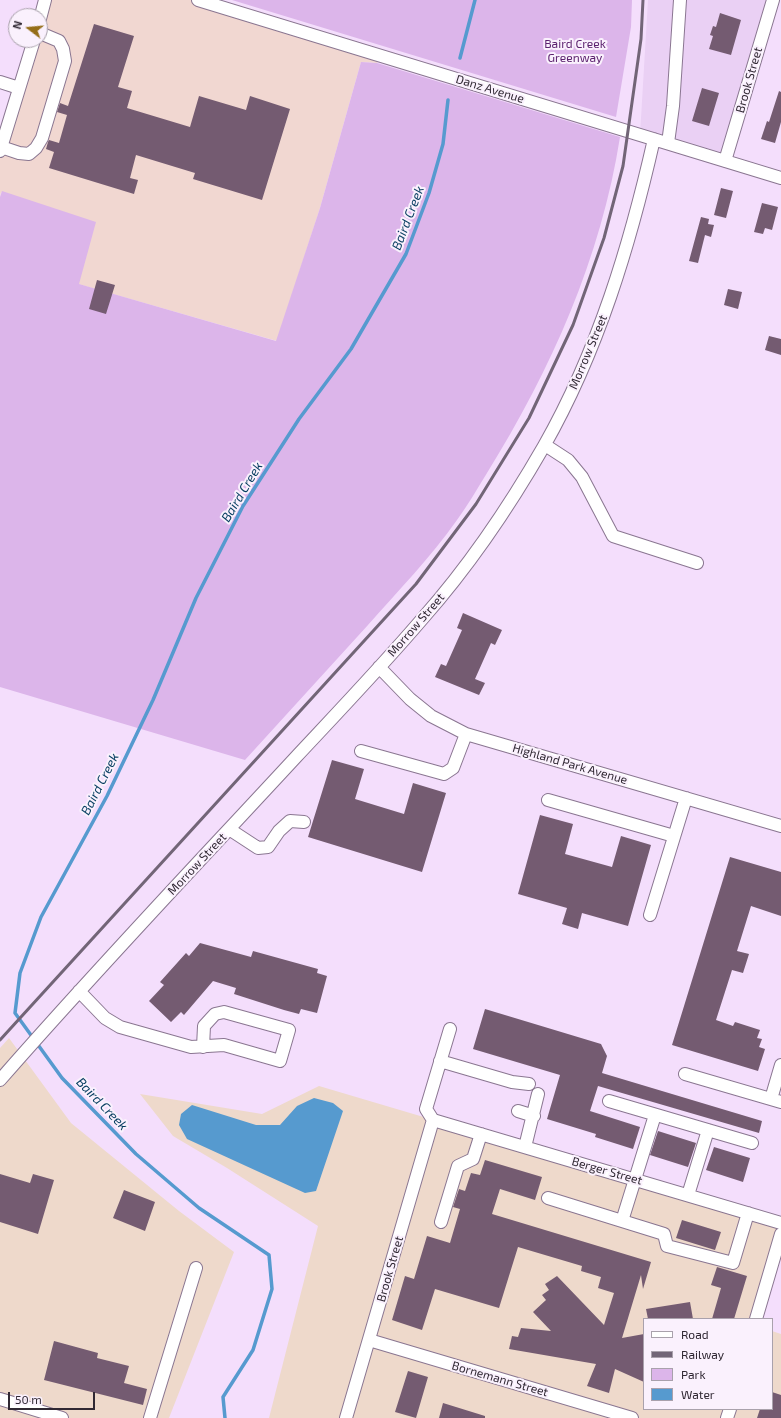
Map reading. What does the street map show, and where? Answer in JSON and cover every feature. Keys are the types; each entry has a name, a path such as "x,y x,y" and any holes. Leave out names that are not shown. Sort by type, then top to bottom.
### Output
{"street":[{"name":"Danz Avenue","path":"198,0 781,178"},
{"path":"668,143 674,106 680,0"},
{"name":"Brook Street","path":"725,161 773,0"},
{"path":"32,48 1,149 29,154 36,148 42,138 65,61 63,49 59,41 48,36"},
{"path":"0,82 19,88"},
{"name":"Morrow Street","path":"0,1080 79,991 424,617 458,575 490,531 544,445 571,391 607,308 639,204 654,139"},
{"path":"544,445 568,460 582,477 613,536 697,564"},
{"name":"Highland Park Avenue","path":"379,667 410,699 431,716 466,734 781,826"},
{"path":"362,751 444,774 453,768 466,734"},
{"path":"650,915 686,798"},
{"path":"548,800 674,836"},
{"path":"230,829 258,848 268,847 279,831 290,821 304,822"},
{"path":"79,991 105,1018 120,1027 191,1047 203,1047 224,1046 280,1061 289,1030 224,1012 215,1014 204,1026 203,1047"},
{"path":"433,1120 426,1109 450,1029"},
{"path":"440,1061 512,1082 529,1084"},
{"path":"685,1074 776,1100 781,1065"},
{"path":"525,1147 534,1116 538,1094"},
{"path":"609,1102 752,1143"},
{"path":"518,1111 534,1116"},
{"path":"622,1221 655,1115"},
{"name":"Brook Street","path":"346,1418 433,1120"},
{"name":"Berger Street","path":"433,1120 781,1223"},
{"path":"688,1195 708,1130"},
{"path":"441,1222 458,1166 473,1159 481,1134"},
{"path":"548,1198 664,1234 668,1246 734,1263 748,1213"},
{"path":"756,1318 781,1234"},
{"path":"150,1418 196,1268"},
{"name":"Bornemann Street","path":"369,1340 632,1418"},
{"path":"0,1399 62,1418"}],"shaded area":[{"path":"45,0 198,0 380,56 377,63 361,62 320,208 277,341 78,284 1,192 0,197 0,151 31,48 48,48 48,8 43,8"},
{"path":"648,0 773,0 725,161 640,135"},
{"path":"9,1038 71,1123 179,1211 234,1252 169,1418 0,1418 0,1048"},
{"path":"319,1086 781,1223 756,1318 643,1318 643,1410 773,1410 773,1331 781,1334 781,1418 269,1418 318,1226 227,1168 173,1136 140,1094 262,1114"}],"green space":[{"name":"Baird Creek Greenway","path":"232,0 632,0 631,27 616,117"},
{"path":"361,62 377,63 620,137 600,226 586,269 570,312 552,353 510,434 465,509 447,534 414,574 245,760 0,687 0,197 2,191 96,222 79,284 276,341 320,208"}],"water":[{"path":"314,1098 333,1103 343,1111 316,1191 305,1193 187,1139 179,1125 181,1114 192,1105 256,1125 280,1125 297,1106"}],"building":[{"path":"720,13 741,20 731,55 709,49 713,36 710,35 713,26 716,27"},
{"path":"94,24 134,36 118,87 132,91 127,108 190,127 199,96 246,110 250,96 290,109 262,200 193,179 195,173 136,155 130,178 138,180 134,194 49,168 54,152 46,149 48,142 49,140 59,143 67,115 57,112 60,103 68,106"},
{"path":"702,88 719,93 709,126 692,121"},
{"path":"779,91 781,92 781,122 775,143 761,139 767,121 769,122"},
{"path":"721,188 733,191 726,218 714,215"},
{"path":"762,203 778,207 772,230 765,228 763,234 754,232"},
{"path":"701,217 709,219 708,224 714,225 711,237 705,235 698,263 689,261"},
{"path":"97,280 115,285 106,314 89,309"},
{"path":"728,289 742,292 738,309 724,305"},
{"path":"769,336 781,339 781,355 765,350"},
{"path":"463,613 502,630 495,645 491,643 475,679 485,683 479,695 435,677 441,664 446,666 462,630 457,628"},
{"path":"332,760 364,769 355,799 404,814 413,783 446,793 422,872 308,837"},
{"path":"540,815 573,824 565,854 612,867 621,836 651,845 628,926 582,913 578,929 562,924 567,908 518,894"},
{"path":"730,857 781,872 781,916 751,906 737,951 749,954 743,973 732,970 716,1020 733,1026 735,1022 760,1030 757,1038 762,1039 759,1047 765,1049 758,1071 672,1045"},
{"path":"200,943 251,957 253,951 318,969 317,973 327,976 317,1013 301,1009 299,1014 284,1010 234,994 236,988 213,981 184,1015 181,1012 171,1022 149,1001 164,985 160,982 186,953 189,956"},
{"path":"485,1009 601,1044 607,1056 602,1073 762,1121 759,1133 598,1086 590,1111 640,1127 633,1149 595,1137 596,1134 547,1119 560,1075 473,1049"},
{"path":"658,1131 696,1143 688,1167 650,1155"},
{"path":"714,1147 750,1158 743,1182 706,1170"},
{"path":"485,1160 542,1177 535,1200 500,1189 492,1214 651,1262 643,1289 641,1275 622,1338 643,1334 643,1382 615,1369 609,1393 587,1386 596,1364 509,1349 512,1336 518,1337 521,1328 551,1331 533,1312 546,1300 542,1295 549,1290 545,1284 557,1276 604,1325 614,1293 598,1288 601,1277 581,1271 582,1266 518,1247 499,1308 435,1289 422,1330 392,1320 405,1276 414,1279 427,1236 450,1243 460,1209 453,1207 459,1189 465,1191 471,1173 480,1175"},
{"path":"0,1174 30,1183 33,1174 54,1180 38,1234 0,1222"},
{"path":"124,1190 155,1202 145,1231 113,1218"},
{"path":"682,1220 721,1232 715,1250 676,1238"},
{"path":"717,1267 747,1276 734,1318 712,1318 721,1288 711,1285"},
{"path":"690,1302 693,1318 648,1318 646,1309"},
{"path":"54,1341 98,1353 97,1358 129,1366 124,1383 147,1389 143,1405 44,1380"},
{"path":"408,1371 428,1377 416,1418 395,1412"},
{"path":"773,1392 781,1395 781,1418 757,1418 760,1410 773,1410"},
{"path":"443,1403 485,1416 485,1418 439,1418"}],"waterway":[{"name":"Baird Creek","path":"460,58 475,0"},
{"name":"Baird Creek","path":"225,1418 223,1397 253,1350 272,1289 269,1255 199,1208 136,1154 62,1078 15,1013 20,973 41,917 107,796 153,700 196,598 243,506 299,419 351,349 406,254 429,193 443,144 448,100"}],"railway":[{"path":"0,1040 416,584 476,504 529,418 573,325 604,238 623,166 641,39 643,0"}]}
